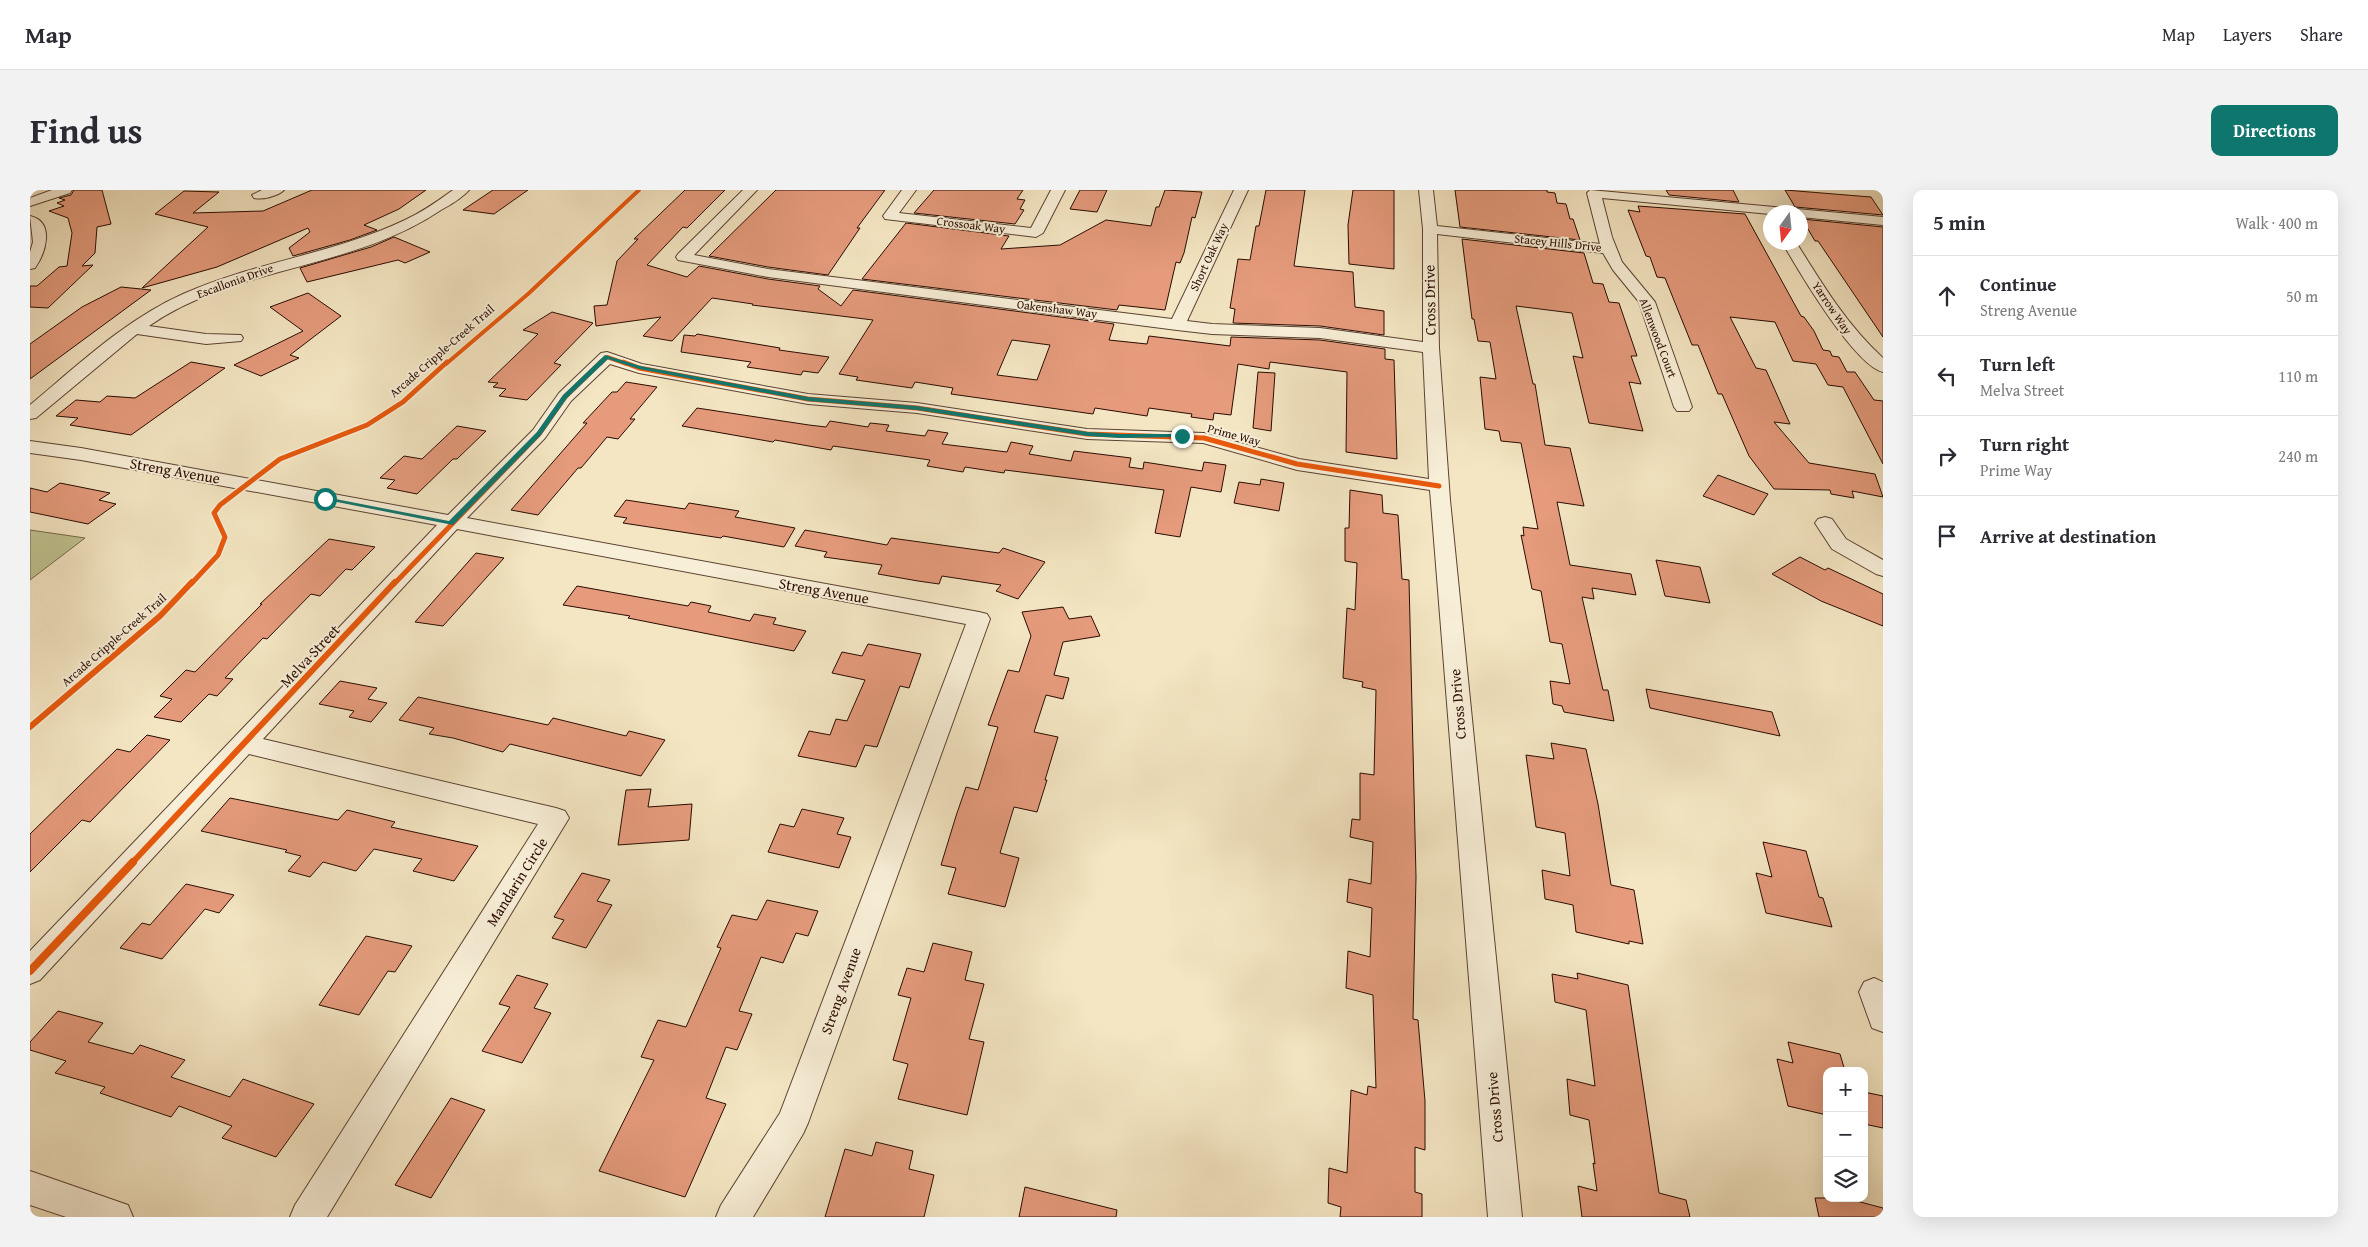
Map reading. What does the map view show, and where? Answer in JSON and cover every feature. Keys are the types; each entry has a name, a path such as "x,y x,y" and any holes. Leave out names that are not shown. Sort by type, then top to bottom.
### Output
{"street":[{"path":"30,202 65,190"},
{"path":"259,195 277,190"},
{"name":"Escallonia Drive","path":"30,414 136,328 186,298 240,277 358,244 406,226 462,190"},
{"name":"Oakenshaw Way","path":"750,190 684,257 768,273 1177,325 1240,331 1320,333 1431,348"},
{"name":"Crossoak Way","path":"909,190 890,216 1036,233 1058,190"},
{"name":"Short Oak Way","path":"1177,325 1241,190"},
{"name":"Cross Drive","path":"1426,190 1430,229 1431,348 1439,486 1505,1217"},
{"name":"Stacey Hills Drive","path":"1430,229 1610,249 1594,193 1763,210"},
{"path":"1808,214 1883,221"},
{"path":"30,220 36,226 41,240 40,248 30,265"},
{"name":"Allenwood Court","path":"1610,249 1616,264 1638,288 1647,302 1683,407"},
{"name":"Yarrow Way","path":"1794,250 1842,326 1856,343 1883,368"},
{"path":"136,328 206,339 235,338"},
{"name":"Prime Way","path":"607,357 639,368 808,399 917,408 1088,434 1204,438 1297,464 1439,486"},
{"name":"Melva Street","path":"30,971 451,523 539,434 565,397 607,357"},
{"name":"Streng Avenue","path":"30,447 81,454 979,620 792,1123 733,1217"},
{"path":"1825,524 1840,544 1883,569"},
{"name":"Mandarin Circle","path":"244,744 556,818 307,1217"},
{"path":"30,1188 116,1217"}],"green space":[{"path":"30,530 85,538 30,580"}],"building":[{"path":"74,190 102,190 111,224 97,227 95,253 82,266 93,265 48,308 30,307 30,286 37,286 59,267 67,266 72,233 68,218 49,211 64,206 57,203 65,200 59,198 71,195"},
{"path":"312,190 426,190 399,209 364,225 377,230 350,240 293,256 289,248 310,232 308,228 217,267 142,288 208,227 155,214 184,191 219,192 193,213 263,211"},
{"path":"493,190 528,190 494,214 463,210"},
{"path":"685,190 725,190 687,228 683,227 647,265 687,277 699,266 768,279 820,286 818,289 841,306 853,290 1114,324 1109,340 1147,344 1149,336 1230,346 1231,337 1320,340 1385,349 1385,359 1394,360 1397,459 1346,452 1347,372 1270,362 1269,369 1238,364 1231,415 1214,413 1213,420 1191,417 1192,414 1149,408 1147,416 1095,408 1093,414 951,394 953,388 915,382 912,388 856,380 858,377 839,374 873,320 752,305 712,298 672,341 643,336 661,317 596,326 594,306 607,305 617,261 638,239 634,239","holes":["1012,340 1050,345 1037,380 997,375"]},
{"path":"776,190 885,190 857,228 860,228 828,275 768,267 709,256"},
{"path":"934,190 1023,190 1017,199 1025,200 1020,209 1024,210 1015,224 914,213"},
{"path":"1080,190 1107,190 1097,212 1070,209"},
{"path":"1165,190 1202,192 1195,218 1192,217 1184,253 1180,263 1176,262 1165,310 1119,305 1117,310 862,279 906,223 1009,236 1001,249 1060,245 1106,220 1151,226 1156,207 1159,207"},
{"path":"1266,190 1305,190 1294,266 1353,272 1355,307 1384,311 1384,335 1320,326 1233,323 1235,309 1230,308 1238,259 1250,260 1256,226 1259,226"},
{"path":"1353,190 1394,190 1394,269 1349,264 1348,225"},
{"path":"1455,190 1547,190 1547,192 1555,193 1557,203 1566,204 1570,219 1573,219 1580,240 1460,227"},
{"path":"1666,190 1733,190 1739,202 1669,195"},
{"path":"1785,190 1871,197 1883,215 1808,208 1808,205 1794,205"},
{"path":"1638,206 1745,214 1763,250 1765,250 1801,316 1804,317 1814,331 1823,350 1830,351 1832,356 1839,357 1847,372 1855,372 1874,400 1883,401 1883,464 1843,387 1828,385 1816,364 1793,361 1775,322 1730,317 1756,368 1766,370 1790,424 1774,422 1809,463 1875,474 1883,497 1852,491 1854,498 1831,494 1830,490 1774,489 1749,456 1722,394 1718,394 1698,345 1692,345 1665,278 1657,277 1650,257 1646,256 1628,210 1640,212"},
{"path":"1808,220 1883,227 1883,337 1818,241 1815,241 1808,229"},
{"path":"394,237 430,252 405,263 398,260 307,282 300,268 371,247"},
{"path":"1462,239 1584,253 1593,283 1603,284 1609,302 1619,303 1637,356 1631,356 1641,384 1629,382 1643,431 1589,423 1573,356 1583,358 1572,313 1516,306 1533,384 1535,384 1545,445 1570,448 1584,506 1557,502 1570,565 1631,574 1636,595 1592,588 1594,599 1582,597 1603,690 1608,690 1614,721 1564,712 1562,706 1553,704 1550,681 1570,684 1562,644 1550,642 1541,591 1532,589 1521,535 1524,536 1523,527 1538,529 1521,443 1501,441 1499,431 1485,429 1480,377 1496,379 1490,342 1478,341 1474,319 1472,319"},
{"path":"121,287 151,290 30,379 30,344 82,307"},
{"path":"308,293 341,316 290,355 299,358 261,376 234,365 303,331 270,307"},
{"path":"552,312 593,323 554,363 561,365 527,400 499,396 506,389 493,387 498,383 488,382 538,334 523,330"},
{"path":"697,334 780,348 779,350 829,357 818,373 803,371 801,375 747,367 751,362 681,352 684,335 695,336"},
{"path":"191,362 225,368 131,435 70,425 78,418 56,416 76,400 100,402 107,396 135,398"},
{"path":"1258,372 1275,373 1271,431 1253,428"},
{"path":"626,382 657,387 630,419 635,419 618,439 607,437 538,515 511,510 587,423 583,423 612,392 617,392"},
{"path":"697,408 826,427 830,421 868,427 870,423 889,425 886,431 925,436 928,430 948,433 942,444 1007,452 1011,442 1033,446 1029,454 1071,461 1074,451 1131,458 1129,467 1143,469 1144,462 1202,471 1204,462 1226,465 1221,492 1191,487 1180,537 1155,533 1164,490 1005,470 1004,473 965,467 963,472 927,466 930,460 833,446 831,450 682,426"},
{"path":"457,426 486,431 457,459 453,459 417,494 387,488 395,480 380,478 404,456 422,459"},
{"path":"1718,475 1768,494 1754,515 1703,496"},
{"path":"1261,479 1284,483 1279,511 1234,503 1239,482 1260,485"},
{"path":"60,483 110,493 99,500 116,504 88,524 30,512 30,488 47,492"},
{"path":"1350,490 1382,495 1383,513 1398,515 1402,579 1409,580 1416,877 1413,1019 1418,1020 1425,1101 1425,1150 1415,1147 1415,1192 1422,1194 1422,1217 1340,1217 1341,1207 1328,1203 1329,1168 1347,1173 1351,1090 1367,1095 1368,1086 1376,1088 1373,995 1346,988 1348,951 1370,957 1372,908 1347,902 1349,879 1371,884 1373,842 1350,837 1352,819 1360,820 1360,773 1374,775 1376,690 1362,687 1363,682 1343,678 1347,608 1355,610 1357,563 1345,561 1345,528 1349,528"},
{"path":"626,500 685,509 689,503 739,511 735,517 795,528 784,547 723,536 721,538 623,523 627,518 614,516"},
{"path":"805,530 887,545 891,538 999,553 1003,548 1045,562 1018,599 996,591 1001,585 942,576 939,584 918,581 878,574 882,565 824,557 827,552 795,546"},
{"path":"329,539 375,547 352,570 346,569 320,596 311,594 267,639 263,638 225,678 233,679 217,696 209,694 181,722 154,717 172,699 160,696 186,670 195,672 262,604 260,604"},
{"path":"476,553 504,558 443,626 415,622"},
{"path":"1800,557 1825,570 1828,568 1883,594 1883,626 1821,601 1772,574"},
{"path":"1656,560 1700,567 1710,603 1665,596"},
{"path":"577,586 688,606 691,602 711,606 708,612 750,621 754,614 776,618 773,624 806,631 794,651 628,618 630,616 563,605"},
{"path":"1063,607 1069,619 1091,616 1100,636 1063,642 1054,675 1069,678 1063,699 1046,695 1034,732 1058,737 1045,780 1047,780 1037,812 1014,807 1000,853 1019,858 1005,907 948,894 956,868 941,865 956,816 966,787 978,790 998,727 988,725 1008,670 1019,672 1031,636 1022,612"},
{"path":"868,644 921,654 909,688 900,686 877,747 865,745 856,767 798,756 809,731 830,735 836,719 847,721 865,680 832,673 842,652 862,656"},
{"path":"340,681 377,688 368,699 387,703 371,722 349,717 354,711 319,704"},
{"path":"1646,689 1772,712 1780,736 1650,708"},
{"path":"418,697 548,725 553,718 626,736 629,731 665,740 641,776 510,744 503,752 453,738 429,734 434,728 399,720"},
{"path":"147,735 170,740 90,822 82,820 30,872 30,834 117,749 130,752"},
{"path":"1551,743 1586,749 1598,804 1611,885 1634,890 1643,944 1629,941 1629,944 1576,932 1573,905 1545,899 1542,870 1570,876 1565,833 1536,827 1526,755 1554,759"},
{"path":"651,789 648,807 692,804 689,840 618,845 626,790"},
{"path":"230,798 338,820 347,810 395,822 391,827 478,846 454,881 413,871 422,859 374,849 356,871 323,862 310,877 288,871 301,856 285,852 287,850 201,831"},
{"path":"802,809 844,818 837,834 851,837 839,868 768,852 780,824 794,827"},
{"path":"1763,842 1806,851 1819,897 1823,898 1832,927 1766,913 1756,873 1772,877"},
{"path":"582,873 610,880 597,901 612,905 586,948 552,938 564,920 554,917"},
{"path":"186,884 234,895 219,913 205,909 162,959 120,948 142,923 150,925"},
{"path":"767,900 818,911 808,936 796,933 783,963 761,957 739,1011 752,1014 737,1050 726,1047 706,1098 726,1104 685,1197 599,1171 654,1060 641,1057 658,1020 686,1027 721,948 717,947 732,915 757,920"},
{"path":"366,936 412,946 395,972 388,971 359,1015 319,1005"},
{"path":"933,943 972,952 965,980 984,984 969,1039 984,1042 967,1115 898,1099 908,1064 893,1060 911,998 898,995 907,968 924,972"},
{"path":"1577,973 1628,985 1659,1193 1686,1200 1690,1217 1582,1217 1578,1186 1597,1191 1593,1163 1595,1164 1589,1120 1570,1115 1567,1079 1595,1086 1586,1010 1555,1002 1552,974 1578,979"},
{"path":"517,975 548,984 534,1008 551,1013 522,1063 482,1051 510,1007 499,1004"},
{"path":"58,1011 103,1023 88,1042 133,1054 140,1045 185,1060 171,1077 230,1097 243,1079 314,1104 276,1157 222,1138 232,1126 179,1106 171,1117 100,1093 105,1087 55,1073 66,1061 30,1050 30,1042"},
{"path":"1788,1042 1840,1054 1844,1067 1823,1067 1823,1114 1788,1106 1777,1059 1793,1063"},
{"path":"1868,1093 1883,1096 1883,1128 1868,1125"},
{"path":"451,1098 485,1110 431,1198 395,1185"},
{"path":"876,1142 913,1151 909,1169 934,1175 924,1217 825,1217 845,1149 872,1156"},
{"path":"1025,1187 1117,1210 1116,1217 1019,1217"},
{"path":"1815,1198 1823,1198 1823,1202 1860,1202 1883,1208 1883,1217 1819,1217"}],"cycle path":[{"name":"Arcade Cripple-Creek Trail","path":"30,727 160,616 218,555 225,537 214,513 220,505 280,459 367,425 403,402 528,294 639,190"},
{"path":"30,971 451,523 539,434 565,397 607,357 639,368 808,399 917,408 1087,434 1204,438 1297,464 1439,486"}],"route":[{"path":"325,499 451,523 539,434 565,397 607,357 639,368 705,378 808,399 917,408 1088,434 1182,436"}]}
